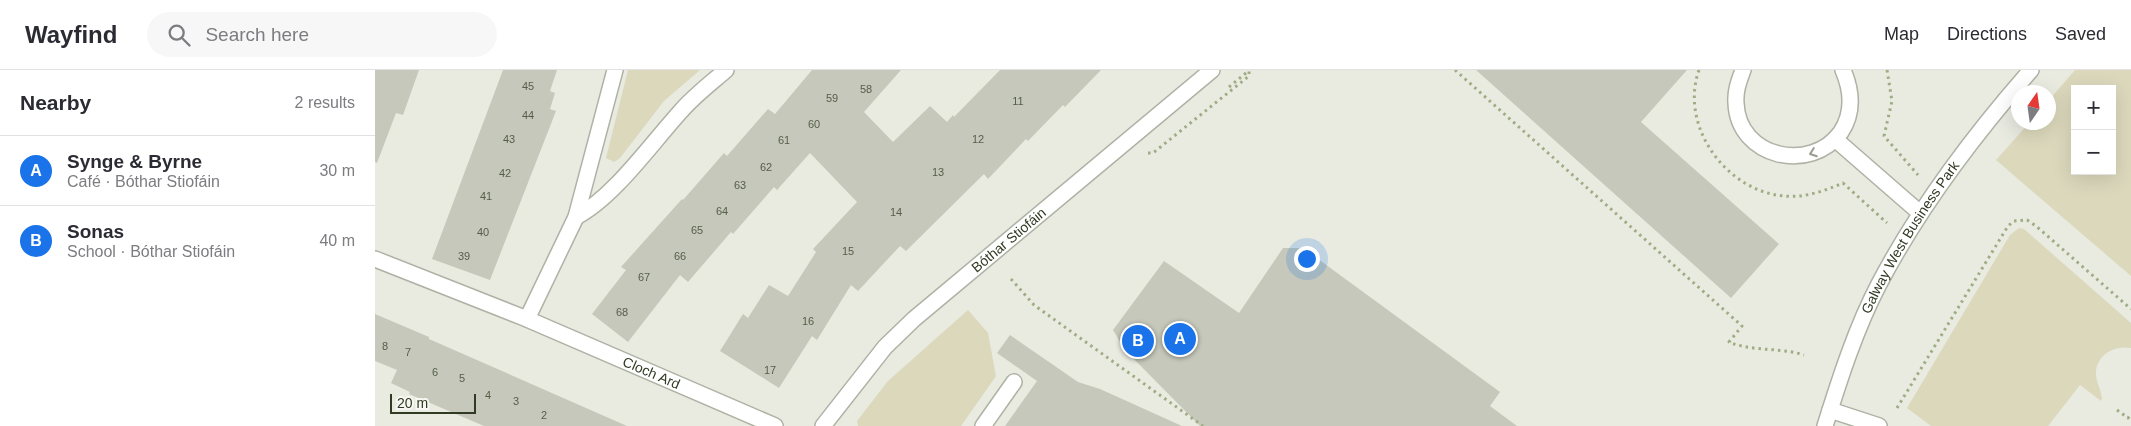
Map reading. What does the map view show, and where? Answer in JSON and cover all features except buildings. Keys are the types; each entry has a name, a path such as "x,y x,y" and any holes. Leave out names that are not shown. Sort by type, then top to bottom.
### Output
{"street":[{"path":"527,319 576,217 615,70"},
{"path":"576,217 590,210 638,162 683,109 726,70"},
{"name":"Bóthar Stiofáin","path":"823,426 885,347 914,319 1212,70"},
{"path":"1743,70 1737,86 1735,105 1740,123 1751,138 1765,150 1783,156 1802,157 1820,151 1835,140 1846,123 1851,105 1850,86 1843,70"},
{"name":"Galway West Business Park","path":"1825,426 1865,312 1920,213 1982,125 2031,70"},
{"path":"1835,140 1920,213"},
{"name":"Cloch Ard","path":"375,259 527,319 775,426"},
{"path":"983,426 1014,382"},
{"path":"1830,410 1879,426"}],"path":[{"path":"1455,70 1742,326 1729,342 1741,347 1788,350 1804,355"},
{"path":"1887,70 1892,101 1890,118 1884,136 1918,175"},
{"path":"1897,408 2009,226 2014,221 2027,220 2036,226 2131,309"},
{"path":"1011,279 1034,305 1203,426"},
{"path":"2117,410 2128,418 2131,414"}],"shaded area":[{"path":"628,70 700,70 664,101 620,158 614,162 606,158"},
{"path":"2075,70 2131,70 2131,276 1996,160 2023,130 2056,130 2056,92"},
{"path":"2019,228 2024,229 2131,323 2131,348 2113,349 2104,355 2097,365 2096,374 2102,398 2101,401 2080,385 2048,426 1931,426 1907,408 2010,235"},
{"path":"968,310 988,333 996,376 961,426 858,426 857,421 888,381"}],"place":[{"name":"Synge & Byrne","path":"1180,339"},
{"name":"Sonas","path":"1138,341"}]}
